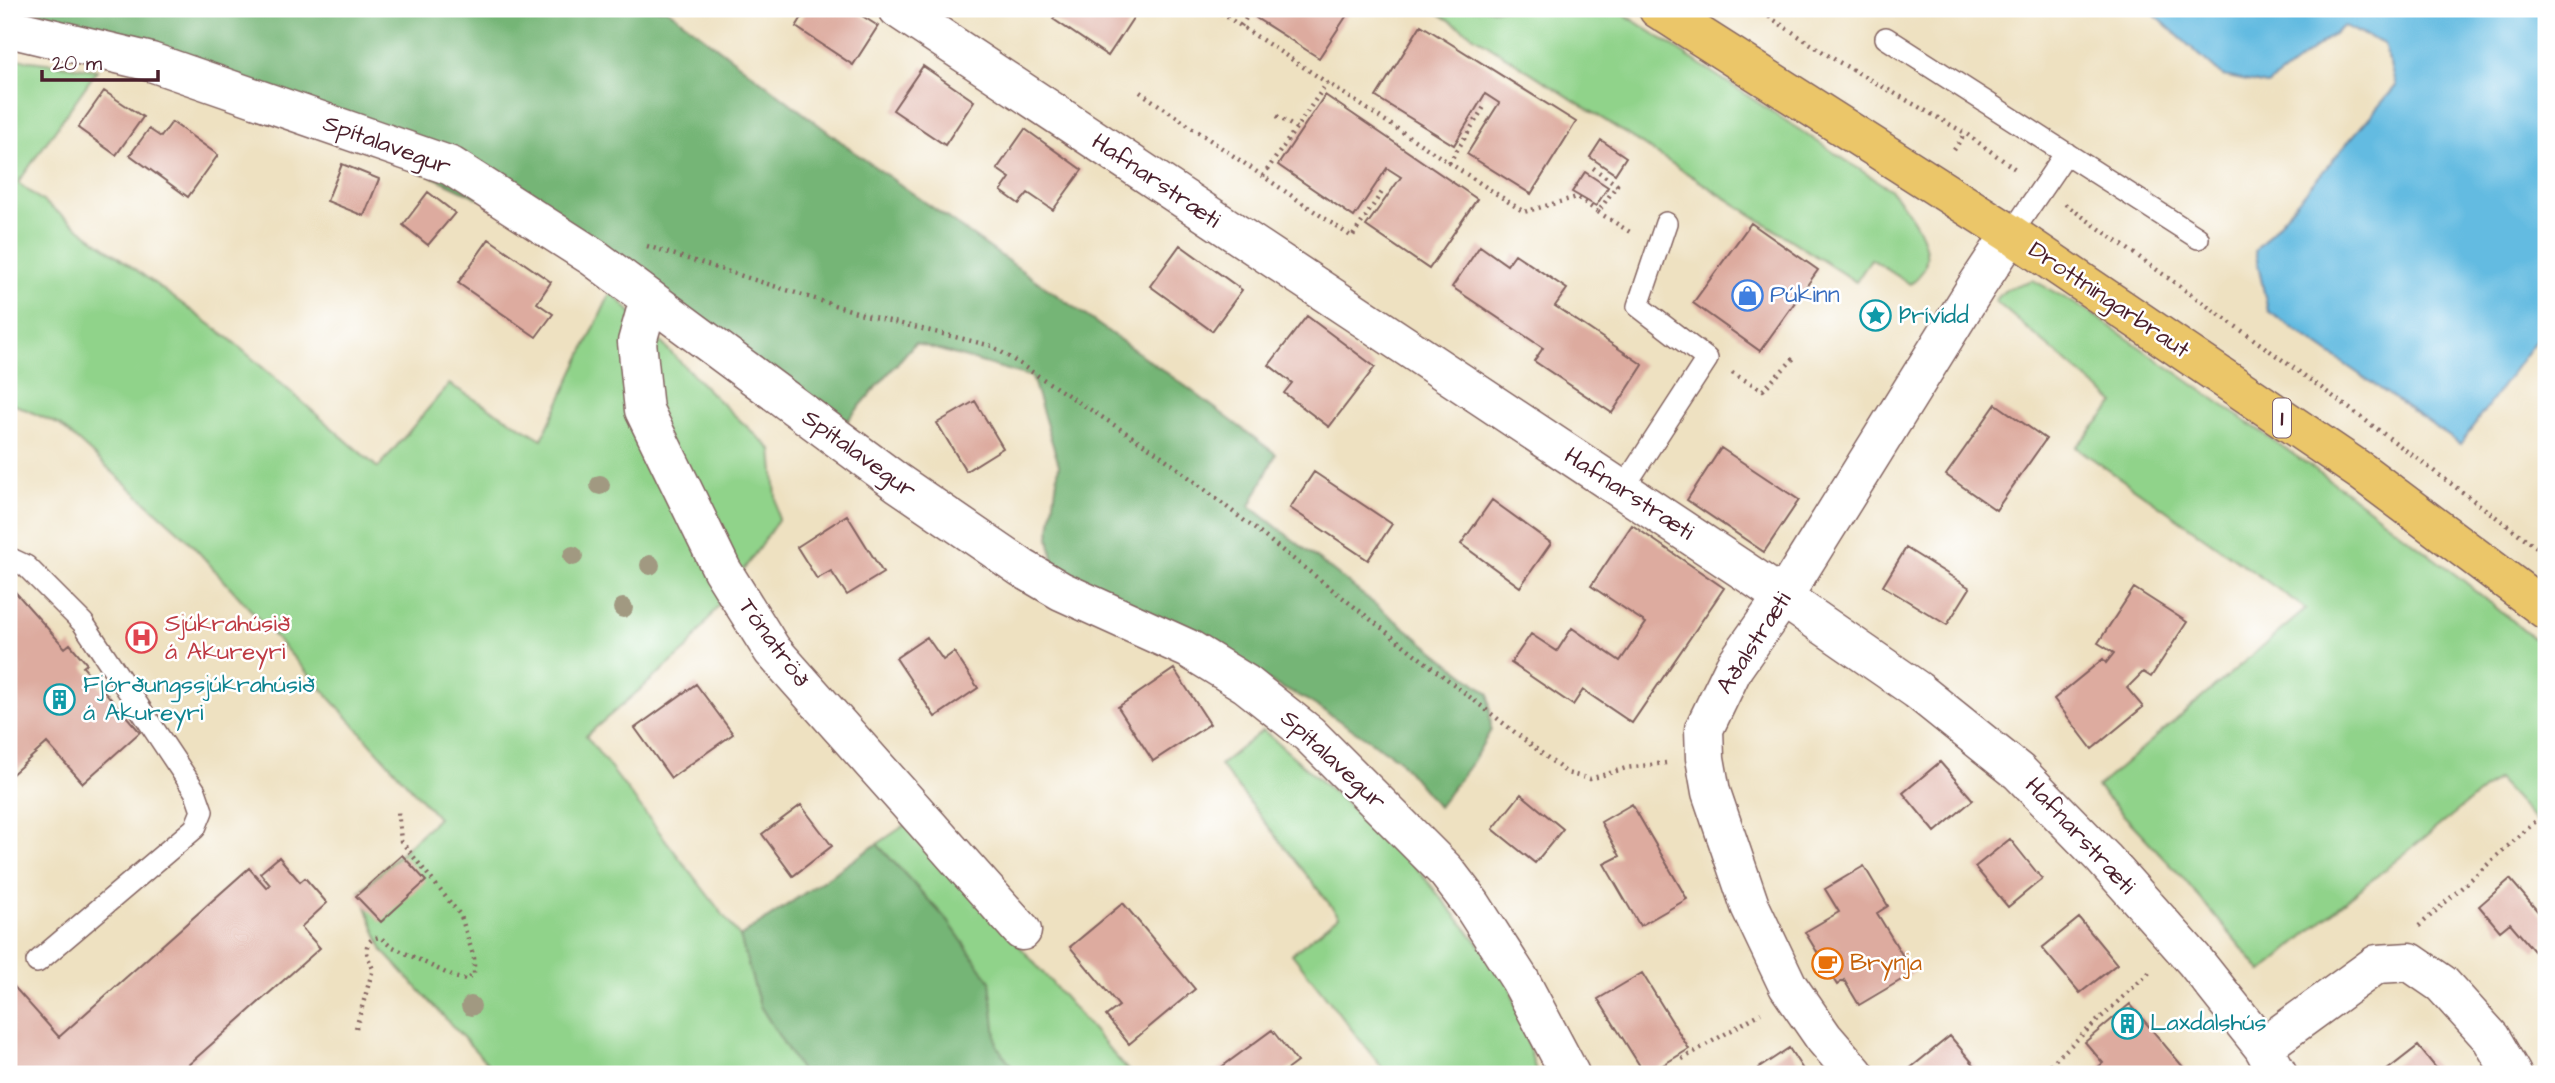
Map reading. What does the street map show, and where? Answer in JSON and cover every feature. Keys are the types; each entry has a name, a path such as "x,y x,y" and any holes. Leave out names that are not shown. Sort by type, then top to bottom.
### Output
{"highway":[{"name":"Drottningarbraut","path":"1658,9 2011,234 2362,472 2546,610"}],"street":[{"name":"Hafnarstræti","path":"898,9 1783,597 1917,690 2020,772 2104,859 2180,945 2270,1061"},
{"name":"Spítalavegur","path":"9,28 151,62 451,166 593,257 898,483 1022,568 1061,592 1189,649 1245,684 1309,734 1446,871 1520,980 1570,1074"},
{"name":"Aðalstræti","path":"1855,1074 1824,1038 1783,975 1750,906 1711,792 1705,758 1704,729 1734,667 1783,597 2011,234"},
{"name":"Tónatröð","path":"649,299 637,342 644,410 722,570 772,650 1021,931"},
{"path":"2270,1061 2377,964 2410,962 2442,984 2491,1038 2512,1074"}],"lane":[{"path":"1886,38 2198,238"},
{"path":"2011,234 2066,153"},
{"path":"1622,490 1707,359 1638,306 1666,223"},
{"path":"9,558 26,566 83,623 195,791 202,811 195,828 37,962"}],"path":[{"path":"1215,9 1524,212 1577,197 1657,250"},
{"path":"1241,26 1252,9"},
{"path":"1757,9 1837,61 1965,133 2312,381 2546,554"},
{"path":"1263,176 1327,83"},
{"path":"1140,92 1352,237 1384,189"},
{"path":"1449,163 1484,107"},
{"path":"1277,116 1296,128"},
{"path":"1589,165 1617,185 1598,212"},
{"path":"645,245 869,316 992,346 1159,454 1567,773 1590,779 1626,768 1705,758"},
{"path":"1707,359 1763,390 1796,356"},
{"path":"356,1028 373,969 365,952 367,944 375,937 380,937 389,946 454,976 466,980 474,975 474,958 461,916 401,841 398,811"},
{"path":"2377,964 2546,812"},
{"path":"2040,1074 2180,945"},
{"path":"1682,1059 1762,1012"}],"green space":[{"path":"29,9 667,9 861,157 1188,388 1276,454 1250,506 1489,694 1491,730 1473,761 1438,807 1397,758 1307,700 1249,672 1054,565 1049,537 1059,465 1032,377 915,343 841,428 623,265 133,38"},
{"path":"1432,9 1616,9 1891,190 1912,217 1923,240 1926,262 1922,272 1910,284 1871,259 1856,282"},
{"path":"9,58 97,70 18,183 230,339 378,468 449,384 542,439 611,292 716,398 772,450 778,520 687,649 586,736 740,937 911,821 1131,1074 497,1074 383,951 360,891 438,818 185,537 60,425 9,402"},
{"path":"2033,280 2088,311 2343,489 2464,581 2546,649 2546,832 2497,779 2262,972 2183,878 2097,787 2306,609 2076,447 2115,403 1995,301 2006,289"},
{"path":"1263,730 1409,859 1508,979 1537,1074 1387,1074 1292,954 1339,916 1220,765"},
{"path":"877,844 948,921 990,981 997,1046 1018,1074 803,1074 760,1006 740,937"}],"water":[{"path":"2148,9 2546,9 2546,326 2460,444 2268,311 2255,251 2396,86 2384,44 2344,26 2267,85 2223,76"}],"building":[{"path":"807,9 851,9 878,26 853,65 796,27"},
{"path":"1060,9 1139,9 1108,56 1053,19"},
{"path":"1262,9 1351,9 1319,58 1256,18"},
{"path":"1421,25 1576,122 1531,194 1467,154 1499,103 1485,94 1454,145 1376,97"},
{"path":"923,66 974,101 945,145 893,110"},
{"path":"104,91 143,117 116,155 78,128"},
{"path":"1325,95 1477,199 1429,269 1366,226 1401,177 1387,168 1354,217 1278,165"},
{"path":"172,122 218,155 188,197 130,155 149,129 161,137"},
{"path":"1025,129 1082,170 1053,210 1028,193 1019,204 1001,191 1010,178 997,169"},
{"path":"1601,140 1626,157 1615,174 1590,157"},
{"path":"342,164 379,179 364,216 327,201"},
{"path":"1585,172 1608,187 1596,206 1572,192"},
{"path":"428,192 455,213 428,245 403,225"},
{"path":"1751,223 1818,270 1760,351 1693,303"},
{"path":"489,239 551,282 537,303 553,314 536,337 458,283"},
{"path":"1180,245 1242,290 1212,331 1150,286"},
{"path":"1480,246 1507,265 1515,254 1567,289 1555,306 1643,365 1612,413 1534,361 1543,348 1452,287"},
{"path":"1307,316 1375,367 1329,427 1284,393 1292,383 1269,365"},
{"path":"975,401 1003,448 966,471 937,423"},
{"path":"1996,404 2046,439 1996,510 1946,475"},
{"path":"1721,448 1799,500 1764,552 1687,500"},
{"path":"1314,472 1392,524 1368,560 1290,508"},
{"path":"1492,500 1551,543 1520,587 1461,544"},
{"path":"847,515 883,573 847,595 831,571 817,579 797,547"},
{"path":"1632,525 1724,588 1632,723 1583,690 1573,705 1511,663 1531,634 1557,651 1572,628 1620,661 1646,623 1591,586"},
{"path":"1906,548 1970,588 1947,625 1883,586"},
{"name":"Fjórðungssjúkrahúsið á Akureyri","path":"9,585 65,648 70,644 87,664 83,667 140,732 83,783 47,743 9,777"},
{"path":"2134,588 2187,622 2151,677 2143,672 2127,688 2143,707 2092,749 2054,699 2103,659 2106,663 2114,653 2098,643"},
{"path":"927,637 943,660 954,652 978,688 935,717 896,658"},
{"path":"1174,669 1210,724 1153,761 1118,707"},
{"path":"696,684 733,734 671,778 635,728"},
{"path":"1940,762 1973,800 1935,832 1903,793"},
{"path":"1521,794 1563,829 1535,863 1493,829"},
{"path":"1632,804 1687,899 1640,926 1604,864 1620,856 1601,822"},
{"path":"801,805 832,846 793,876 762,834"},
{"path":"2010,839 2042,879 2008,907 1975,867"},
{"path":"402,855 426,881 381,922 356,896"},
{"path":"279,857 300,882 305,878 327,903 301,927 320,948 178,1074 9,1074 9,981 59,1037 249,868 267,888 270,885 260,873"},
{"path":"1864,866 1888,906 1877,913 1913,973 1859,1005 1844,980 1837,985 1805,932 1839,912 1825,889"},
{"path":"2510,879 2546,921 2546,941 2534,951 2510,923 2500,931 2479,906"},
{"path":"1123,903 1195,989 1129,1044 1106,1016 1119,1006 1070,947"},
{"path":"2079,918 2117,964 2080,993 2042,948"},
{"path":"1642,973 1689,1049 1648,1074 1645,1074 1598,999"},
{"name":"Laxdalshús","path":"2130,1004 2184,1068 2177,1074 2090,1074 2103,1063 2085,1042"},
{"path":"1272,1030 1297,1062 1285,1071 1288,1074 1212,1074"},
{"path":"1950,1036 1982,1074 1903,1074"},
{"path":"2418,1046 2441,1074 2382,1074"},
{"path":"1789,1048 1806,1074 1763,1074 1759,1068"}],"place":[{"name":"Púkinn","path":"1747,295"},
{"name":"Þrívídd","path":"1876,316"},
{"name":"Sjúkrahúsið á Akureyri","path":"142,638"},
{"name":"Fjórðungssjúkrahúsið á Akureyri","path":"60,699"},
{"name":"Brynja","path":"1827,963"},
{"name":"Laxdalshús","path":"2127,1023"}]}
